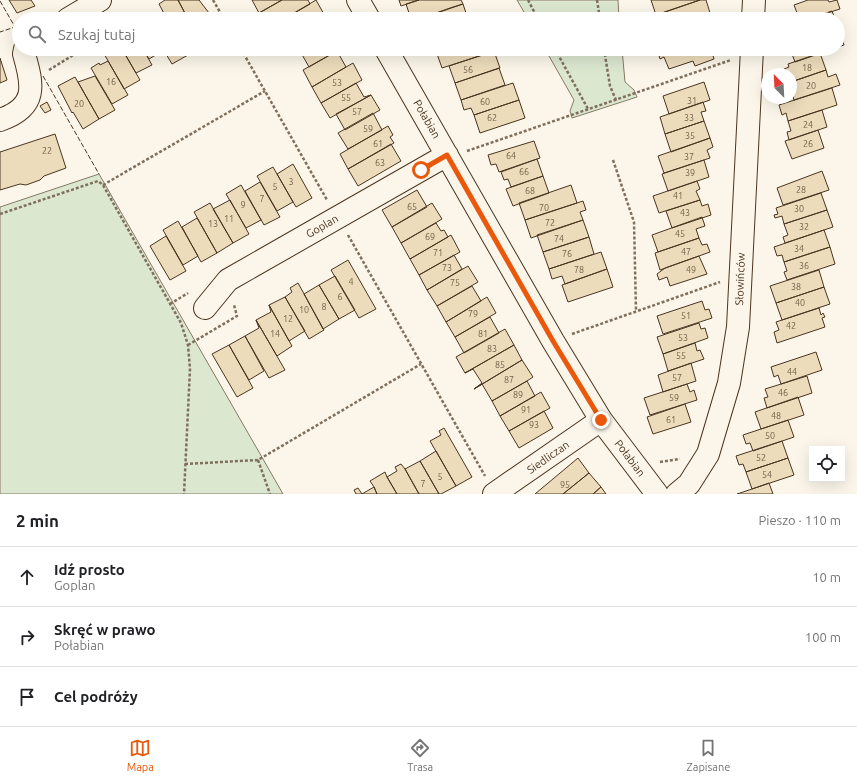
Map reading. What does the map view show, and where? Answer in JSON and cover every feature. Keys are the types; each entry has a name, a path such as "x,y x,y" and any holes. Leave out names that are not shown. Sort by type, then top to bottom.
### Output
{"street":[{"path":"80,12 100,0"},
{"path":"358,0 365,12"},
{"path":"753,12 754,0"},
{"path":"0,120 21,108 30,96 32,84 25,56"},
{"name":"Połabian","path":"391,56 454,154 553,341 601,420 657,494"},
{"name":"Słowińców","path":"677,494 689,484 708,454 729,383 738,327 743,56"},
{"name":"Goplan","path":"205,308 228,280 454,154"},
{"name":"Siedliczan","path":"491,488 601,420"}],"path":[{"path":"213,0 220,12"},
{"path":"528,0 534,12"},
{"path":"597,0 599,12"},
{"path":"45,65 48,71 72,56"},
{"path":"245,56 330,204"},
{"path":"559,56 588,109"},
{"path":"605,56 610,86 616,100"},
{"path":"454,154 616,100 737,56"},
{"path":"103,185 265,91"},
{"path":"613,160 634,222 636,311"},
{"path":"0,214 98,181 103,185 181,323 188,345 190,369 184,494"},
{"path":"346,232 491,488"},
{"path":"566,336 722,282"},
{"path":"186,464 258,460 421,364"},
{"path":"654,462 672,461 682,458"},
{"path":"258,460 270,494"}],"green space":[{"path":"517,0 618,0 619,12 524,12"},
{"path":"549,56 623,56 625,82 634,90 637,97 572,118 570,111 574,100"},
{"path":"99,174 283,494 0,494 0,207"}],"building":[{"path":"9,0 31,0 35,6 20,12 16,12"},
{"path":"165,0 178,0 184,12 163,12 159,4"},
{"path":"178,0 199,0 208,12 184,12"},
{"path":"252,0 282,0 261,12 258,12"},
{"path":"282,0 308,0 310,4 296,12 261,12"},
{"path":"316,0 323,12 296,12"},
{"path":"399,0 419,0 401,6"},
{"path":"419,0 461,0 463,4 440,12 409,12 406,4"},
{"path":"651,0 700,0 665,12 655,12"},
{"path":"700,0 706,0 710,12 665,12"},
{"path":"808,0 828,0 829,2 837,0 840,9 830,12 797,12 794,5"},
{"path":"463,4 466,12 439,12"},
{"path":"105,56 126,56 140,80 124,89"},
{"path":"126,56 147,56 152,65 136,73"},
{"path":"147,56 154,56 149,59"},
{"path":"167,56 186,56 172,64"},
{"path":"303,56 328,56 309,67"},
{"path":"328,56 340,56 346,67 312,87 303,70"},
{"path":"438,56 480,56 442,68"},
{"path":"479,56 496,56 500,68 455,83 449,66"},
{"path":"659,56 713,56 714,59 695,66 693,61 669,69 664,57 660,59"},
{"path":"793,56 813,56 795,62"},
{"path":"811,56 821,56 826,70 797,80 797,68 786,68 789,67 788,64"},
{"path":"0,58 7,80 0,83"},
{"path":"108,61 128,95 112,104 91,68 99,63 100,65"},
{"path":"353,63 362,80 321,103 312,87"},
{"path":"499,68 505,85 461,100 455,83"},
{"path":"826,70 828,77 836,74 840,85 797,99 797,80"},
{"path":"95,76 115,110 99,119 78,82"},
{"path":"75,77 99,119 83,129 73,112 72,113 58,86"},
{"path":"704,82 710,100 669,114 663,96"},
{"path":"356,83 364,97 371,95 330,118 321,103"},
{"path":"513,83 519,100 474,115 471,108 464,110 461,100"},
{"path":"832,88 837,105 788,121 786,113 782,115 779,105 797,104 797,99"},
{"path":"371,95 380,110 345,130 336,114"},
{"path":"519,100 525,118 480,133 474,115"},
{"path":"47,102 51,110 45,113 40,106"},
{"path":"703,102 706,111 701,112 704,121 665,134 660,117"},
{"path":"822,110 827,127 789,140 787,132 791,131 788,121"},
{"path":"373,113 382,130 348,149 338,133"},
{"path":"704,121 710,138 671,152 665,134"},
{"path":"388,126 393,135 390,137 394,143 348,169 340,154"},
{"path":"818,130 824,148 792,159 785,141"},
{"path":"55,134 66,168 44,176 40,180 26,185 20,184 0,190 0,152"},
{"path":"710,138 713,147 707,150 710,158 664,173 658,156"},
{"path":"534,141 540,158 499,172 496,164 491,165 488,155"},
{"path":"391,144 401,161 358,186 348,169"},
{"path":"537,159 543,176 511,187 508,179 504,180 501,172"},
{"path":"704,160 709,177 668,191 662,174"},
{"path":"293,164 312,198 296,207 277,174"},
{"path":"273,167 293,202 277,211 257,176"},
{"path":"822,171 829,190 783,205 777,188"},
{"path":"543,176 549,193 513,206 506,189"},
{"path":"697,181 700,189 696,191 700,200 659,213 653,196"},
{"path":"260,182 280,217 264,225 245,191"},
{"path":"241,185 261,220 246,228 226,194"},
{"path":"571,185 577,203 525,220 519,203"},
{"path":"417,190 427,207 392,227 382,210"},
{"path":"821,193 827,210 784,224 782,216 775,218 774,215 778,214 776,208"},
{"path":"230,200 249,234 233,243 213,209"},
{"path":"700,200 702,206 708,204 711,215 672,228 666,211"},
{"path":"583,201 586,210 580,212 583,220 531,238 525,220"},
{"path":"210,203 233,243 217,253 194,212"},
{"path":"432,203 442,219 401,243 392,227"},
{"path":"827,210 833,227 785,243 783,237 788,235 784,224"},
{"path":"702,217 705,226 696,229 699,238 658,252 652,235"},
{"path":"197,218 217,253 201,262 182,227"},
{"path":"583,220 589,237 543,252 537,235"},
{"path":"178,221 198,256 183,265 163,230"},
{"path":"436,223 441,231 444,230 448,237 410,259 401,243"},
{"path":"824,230 830,247 784,262 782,255 777,256 774,247"},
{"path":"451,235 460,252 419,275 410,259"},
{"path":"166,236 186,271 170,280 150,246"},
{"path":"589,237 594,254 549,269 543,252"},
{"path":"699,238 702,245 707,244 710,252 660,270 655,253"},
{"path":"830,247 835,264 787,280 784,272 787,271 784,262"},
{"path":"601,252 607,269 565,284 562,276 552,279 549,269"},
{"path":"454,255 462,269 427,290 419,275"},
{"path":"699,256 707,274 670,286 667,277 659,280 657,274 665,268"},
{"path":"348,260 376,309 359,318 331,270"},
{"path":"468,266 478,282 437,306 427,290"},
{"path":"607,269 613,287 568,302 562,285"},
{"path":"819,270 824,287 776,303 770,286"},
{"path":"335,276 355,310 339,319 319,285"},
{"path":"298,283 324,330 309,339 285,297 292,292 290,288"},
{"path":"319,285 339,319 323,329 304,294"},
{"path":"472,286 481,301 446,322 437,306"},
{"path":"824,287 830,304 782,320 776,303"},
{"path":"285,297 305,331 289,341 269,305"},
{"path":"487,297 496,313 455,337 446,322"},
{"path":"702,301 705,310 709,309 712,318 663,334 657,316"},
{"path":"269,305 292,346 277,356 256,320 271,312"},
{"path":"819,308 821,315 823,313 825,317 822,318 825,327 777,343 774,332 779,330 776,322"},
{"path":"490,317 499,333 464,353 455,337"},
{"path":"256,320 285,370 269,378 245,336 259,328"},
{"path":"699,323 701,329 705,328 708,338 663,354 657,337"},
{"path":"505,329 514,345 465,373 456,357"},
{"path":"245,336 264,371 249,380 229,345"},
{"path":"695,343 697,351 700,350 704,359 668,371 663,354"},
{"path":"229,345 253,388 237,397 212,354"},
{"path":"514,345 522,360 474,389 482,383 473,369 465,373"},
{"path":"816,352 822,370 781,384 778,375 774,377 771,367"},
{"path":"522,360 533,377 492,401 482,384"},
{"path":"691,363 696,381 663,392 658,375"},
{"path":"807,376 812,393 767,408 764,398 768,397 765,389"},
{"path":"527,381 535,396 500,416 492,401"},
{"path":"687,384 690,392 694,390 697,400 650,415 644,398"},
{"path":"541,392 550,408 509,431 500,416"},
{"path":"798,397 804,415 761,429 755,412"},
{"path":"685,404 691,422 653,434 647,417"},
{"path":"544,411 553,428 519,448 509,431"},
{"path":"788,420 794,437 753,451 750,443 746,444 743,435"},
{"path":"444,428 472,477 456,486 430,441 441,435 439,431"},
{"path":"782,441 788,458 746,472 743,464 739,465 736,456"},
{"path":"436,451 456,486 441,494 439,494 420,461"},
{"path":"578,458 589,473 563,494 535,494"},
{"path":"788,458 794,475 752,489 746,472"},
{"path":"420,461 439,494 419,494 405,469"},
{"path":"401,464 419,494 397,494 387,477 397,471 395,467"},
{"path":"385,472 397,494 377,494 370,481"},
{"path":"589,473 601,487 593,494 563,494"},
{"path":"769,483 773,494 737,494 752,489"},
{"path":"374,487 377,494 362,494"},
{"path":"601,487 606,494 593,494"},
{"path":"358,488 362,494 356,494 354,490"}],"fence":[{"path":"0,1 12,22"},
{"path":"0,32 12,28"},
{"path":"43,76 99,174"}],"route":[{"path":"421,170 447,155 553,341 601,420"}]}
